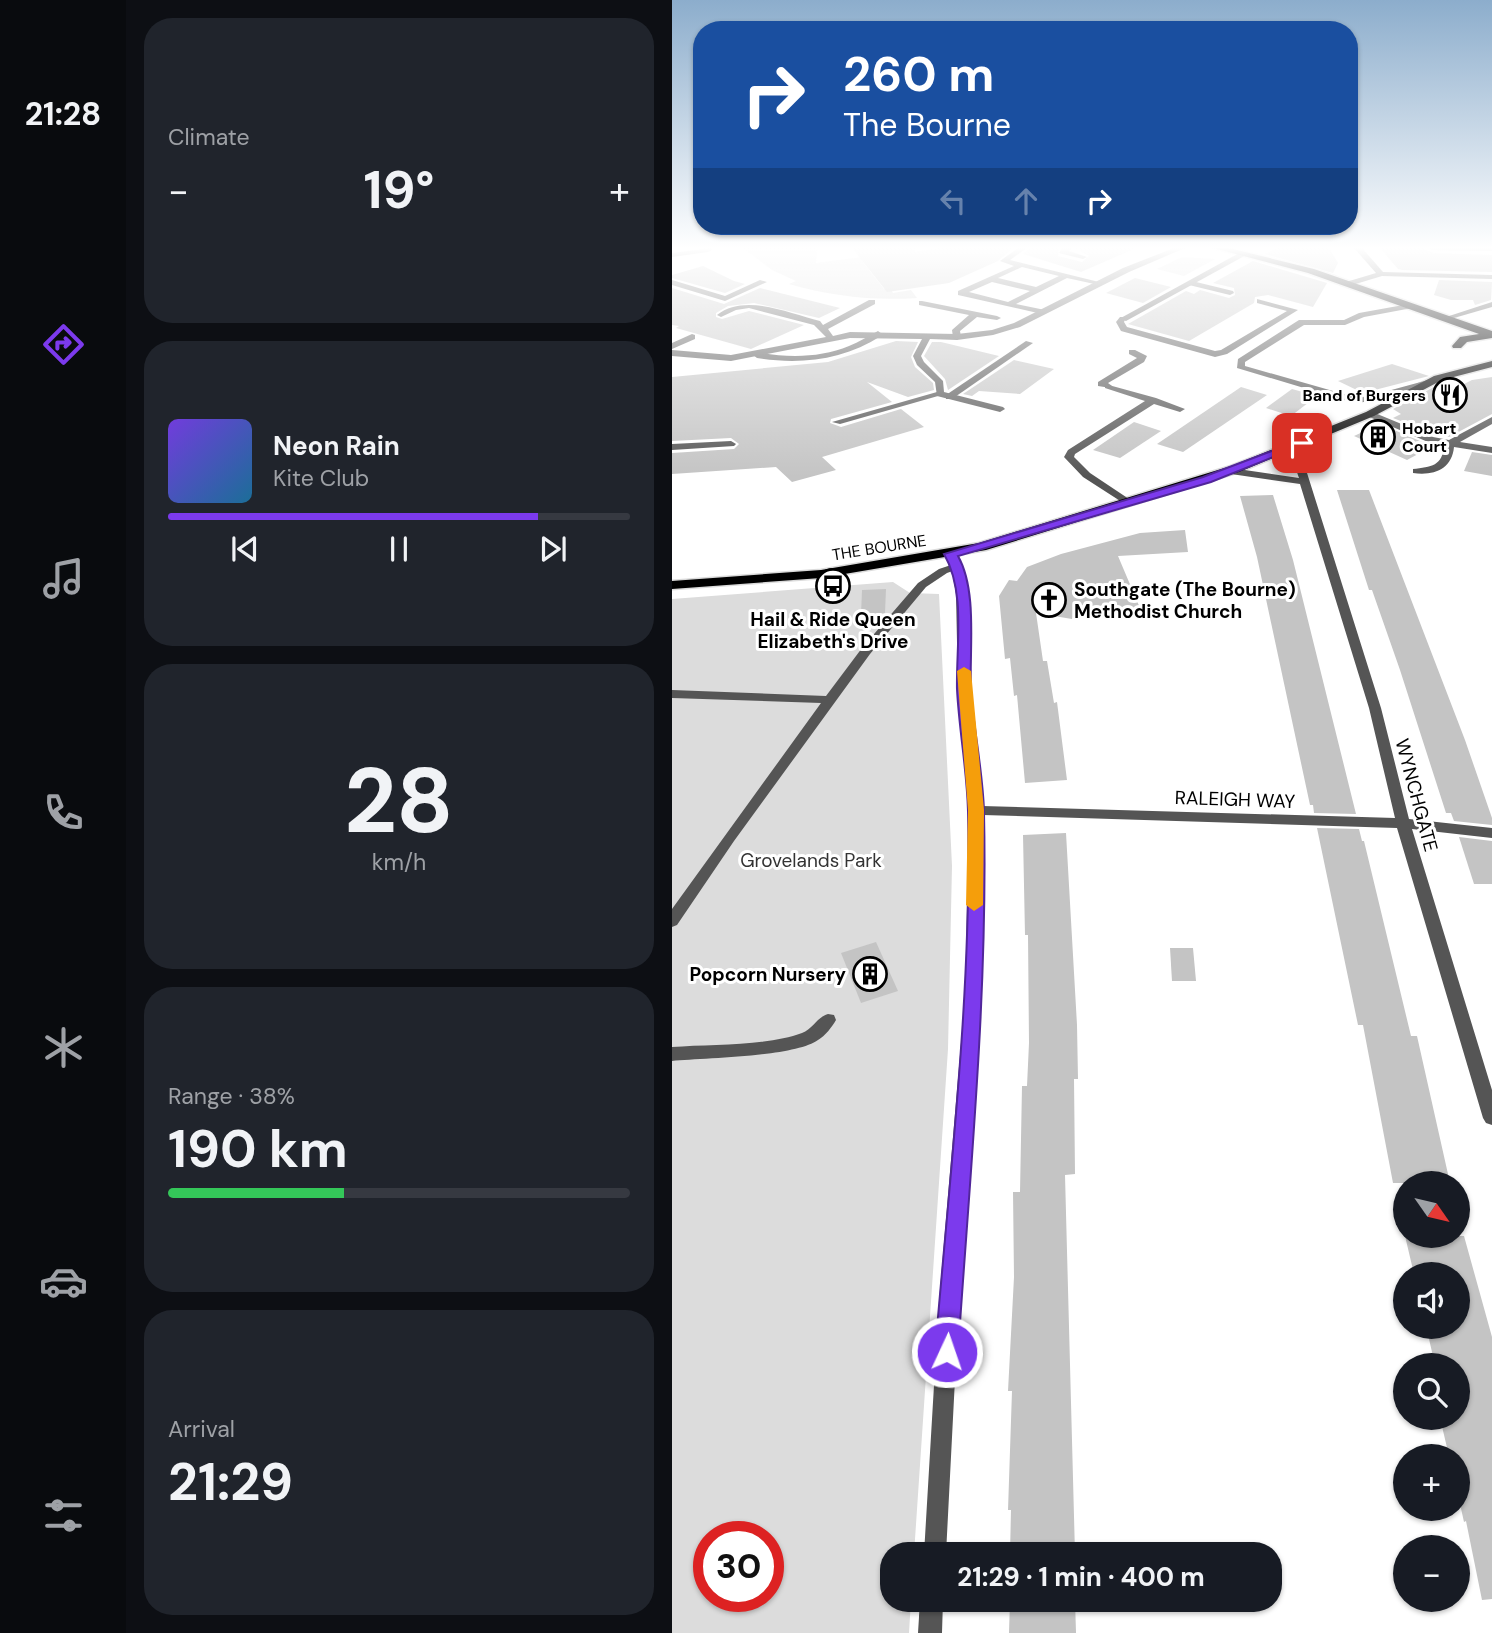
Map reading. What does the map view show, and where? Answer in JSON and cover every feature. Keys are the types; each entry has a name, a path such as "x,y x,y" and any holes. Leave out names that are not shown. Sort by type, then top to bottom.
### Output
{"main road":[{"path":"1448,324 1453,355"},
{"path":"1463,324 1492,336"},
{"path":"1453,355 1464,339 1492,336"},
{"path":"1453,355 1492,364"},
{"name":"THE BOURNE","path":"1433,381 1453,355"},
{"name":"THE BOURNE","path":"672,585 821,575 954,560 1231,471 1370,414 1433,381 1492,364"}],"street":[{"path":"818,324 831,338"},
{"path":"822,328 829,324"},
{"path":"957,337 956,330 963,324"},
{"path":"674,356 731,358 757,355 831,338 878,334 957,337 993,332 1012,324"},
{"path":"1121,324 1124,329 1215,354 1224,352 1270,324"},
{"path":"1300,324 1241,361 1241,368 1354,400 1374,398 1433,381"},
{"path":"757,355 780,358 827,354 864,344 878,334"},
{"path":"672,346 692,337"},
{"path":"926,337 917,356 920,363 939,381 945,395"},
{"path":"837,422 945,395 1029,343"},
{"path":"1132,352 1143,355 1141,360 1101,384 1180,409"},
{"path":"945,395 1000,410"},
{"path":"1128,503 1070,461 1069,457 1071,452 1153,400"},
{"path":"1370,414 1431,440 1492,450"},
{"path":"1449,444 1492,420"},
{"path":"672,447 731,444"},
{"path":"1416,471 1429,472 1440,468 1447,457 1449,444"},
{"name":"WYNCHGATE","path":"1287,449 1297,457 1375,708 1403,823 1492,1118"},
{"path":"1231,471 1304,482"},
{"path":"672,921 866,651 922,586 954,560"},
{"path":"936,1542 949,1301 973,996 976,810 964,691 962,594 954,560"},
{"path":"672,694 830,700"},
{"name":"RALEIGH WAY","path":"976,810 1403,823 1492,833"},
{"path":"672,1054 778,1046 810,1037 828,1020"},
{"path":"930,1633 931,1612"}],"green space":[{"name":"Grovelands Park","path":"893,582 910,593 939,594 952,866 948,1049 915,1542 880,1542 880,1612 910,1612 909,1633 672,1633 672,599"}],"building":[{"path":"801,324 804,325 751,349 672,325"},
{"path":"1129,324 1218,324 1189,341"},
{"path":"896,341 918,342 911,357 915,367 933,383 934,390 908,397 867,382 892,402 831,419 830,423 841,427 901,409 924,427 822,457 836,470 792,482 776,467 672,474 672,453 734,449 739,444 731,438 672,441 672,377 828,362"},
{"path":"932,342 999,356 948,390 945,379 924,356"},
{"path":"1014,360 1054,369 1020,394 979,391 972,396 963,394"},
{"path":"1392,364 1429,376 1363,393 1338,381"},
{"path":"1492,377 1492,414 1449,437 1393,418 1401,414 1393,409 1443,382 1460,386 1472,380"},
{"path":"1241,387 1267,395 1183,452 1157,444"},
{"path":"1292,389 1317,396 1291,416 1266,408"},
{"path":"1134,422 1161,431 1120,458 1093,450"},
{"path":"1380,424 1433,446 1407,460 1354,436"},
{"path":"1472,452 1492,455 1492,476 1464,471"},
{"path":"1337,490 1369,490 1465,740 1492,818 1492,825 1454,821 1451,813 1446,813 1400,670 1372,590 1369,590"},
{"path":"1273,495 1293,560 1356,814 1314,813 1313,805 1310,805 1257,557 1240,496"},
{"path":"1185,530 1188,552 1118,556 1140,608 1091,612 1088,617 1074,615 1072,619 1036,613 1043,661 1047,661 1054,703 1057,702 1067,780 1025,783 1017,695 1014,696 1010,658 1005,659 999,596 1009,580 1017,581 1027,567 1061,554 1140,533"},
{"path":"886,589 885,613 861,615 862,590"},
{"path":"1317,828 1359,829 1364,841 1411,1036 1417,1036 1447,1171 1393,1171 1393,1183 1363,1025 1358,1025"},
{"path":"1066,833 1078,1079 1074,1079 1075,1174 1065,1175 1075,1542 1010,1542 1011,1510 1008,1510 1012,1391 1008,1391 1014,1277 1013,1192 1020,1192 1022,1086 1027,1086 1029,1043 1028,935 1025,935 1023,835"},
{"path":"1459,837 1492,841 1492,884 1474,884"},
{"name":"Popcorn Nursery","path":"876,942 898,991 861,1003 841,953"},
{"path":"1170,948 1193,948 1196,981 1172,981"},
{"path":"1408,1248 1467,1248 1492,1337 1492,1599 1482,1600 1466,1521 1470,1521 1470,1444 1446,1444 1443,1430 1470,1430 1470,1353 1432,1353 1429,1339 1470,1339 1470,1262 1411,1262"},
{"path":"1010,1612 1075,1612 1076,1633 1009,1633"}],"slow traffic":[{"path":"964,671 976,810 974,905"}],"place":[{"name":"Band of Burgers","path":"1450,395"},
{"name":"Hobart Court","path":"1378,437"},
{"name":"Hail & Ride Queen Elizabeth's Drive","path":"833,586"},
{"name":"Southgate (The Bourne) Methodist Church","path":"1049,600"},
{"name":"Popcorn Nursery","path":"870,974"}],"route":[{"path":"947,1352 973,996 976,810 964,691 962,594 957,566 950,554 1207,479 1302,443"}]}
